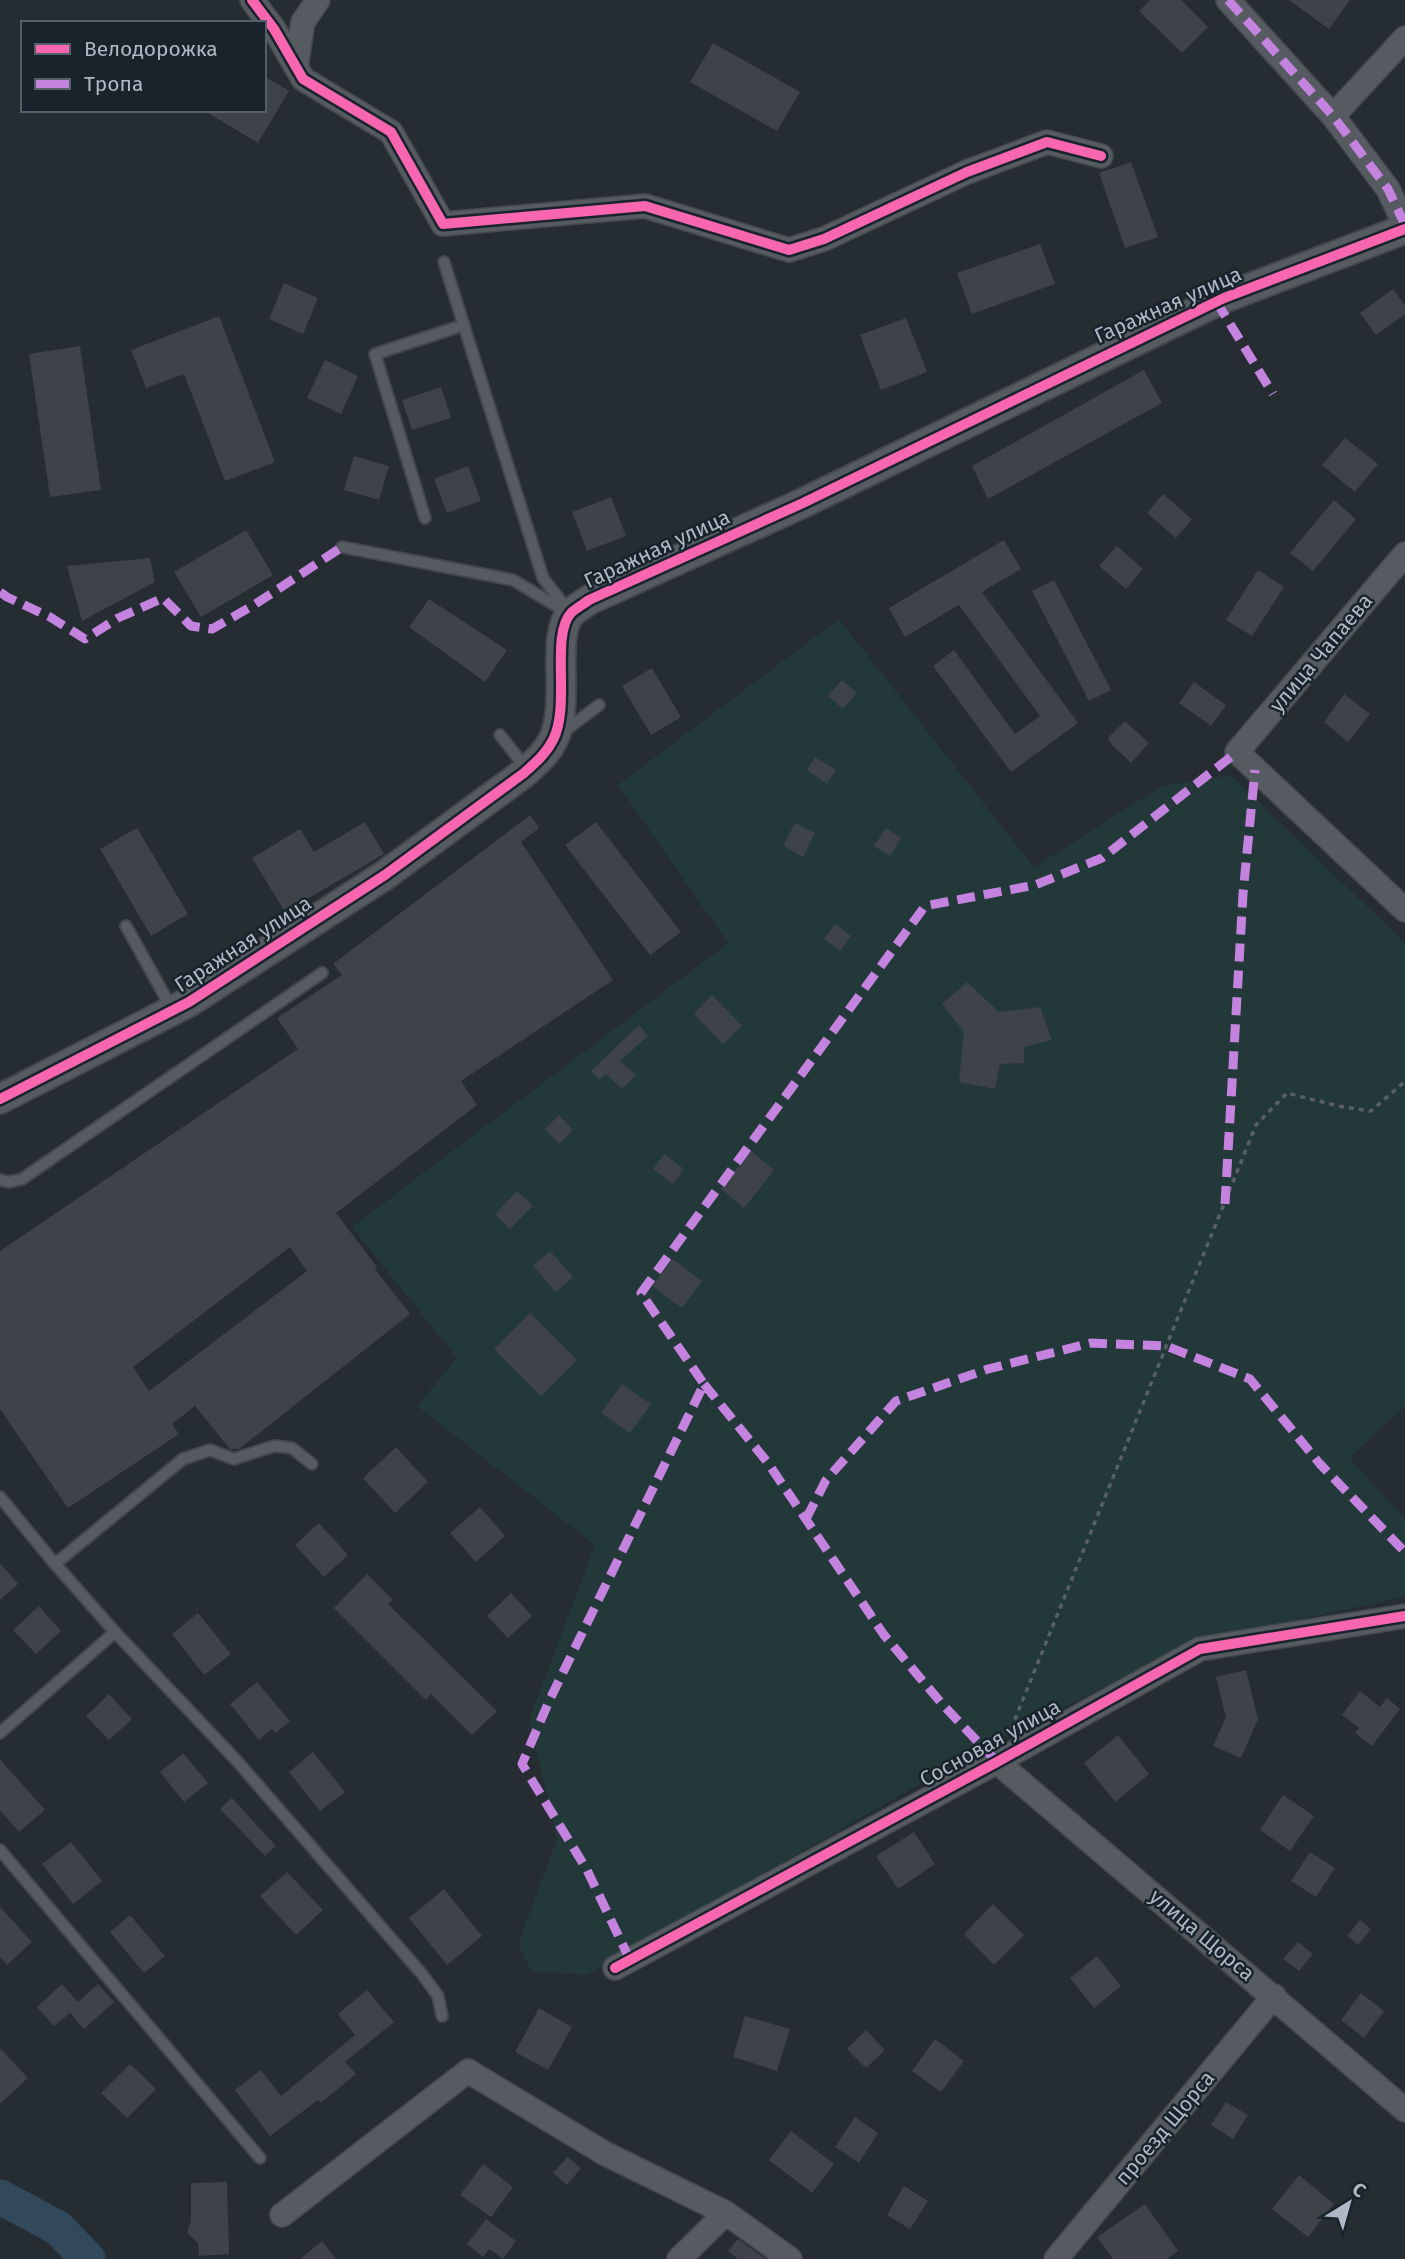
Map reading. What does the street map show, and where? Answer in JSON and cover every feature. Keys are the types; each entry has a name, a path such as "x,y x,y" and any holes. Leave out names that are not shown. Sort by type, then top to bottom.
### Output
{"street":[{"path":"252,0 274,29 303,79 391,132 443,224 645,206 789,250 824,239 967,172 1047,142 1101,156"},
{"path":"296,67 303,22 318,0"},
{"path":"1228,0 1333,116 1388,189 1405,227"},
{"path":"1333,116 1405,38"},
{"name":"Гаражная улица","path":"0,1099 173,1011 233,966 385,874 533,770 554,738 560,715 562,694 556,645 570,614 589,600 803,503 1216,302 1405,227"},
{"name":"улица Чапаева","path":"1405,554 1237,752 1405,911"},
{"name":"Сосновая улица","path":"615,1968 997,1762 1200,1648 1405,1616"},
{"name":"улица Щорса","path":"997,1762 1405,2110"},
{"name":"проезд Щорса","path":"1056,2259 1274,1996"},
{"path":"282,2215 468,2071 604,2153 726,2213 790,2259"},
{"path":"679,2259 726,2213"}],"lane":[{"path":"444,262 543,578 570,614"},
{"path":"425,517 375,354 464,325"},
{"path":"342,547 513,580 570,614"},
{"path":"554,738 598,705"},
{"path":"500,735 533,770"},
{"path":"127,926 173,1011"},
{"path":"0,1180 9,1182 22,1179 322,973"},
{"path":"55,1564 183,1459 210,1450 234,1459 274,1446 292,1448 312,1464"},
{"path":"0,1497 115,1632 237,1760 422,1974 438,1997 442,2016"},
{"path":"0,1733 115,1632"},
{"path":"0,1850 260,2158"}],"path":[{"path":"997,1762 1256,1125 1287,1093 1371,1111 1405,1084"}],"green space":[{"path":"839,619 1034,867 1162,786 1231,775 1405,943 1405,1406 1350,1458 1405,1519 1405,1597 1196,1641 979,1750 587,1975 531,1971 518,1944 557,1839 529,1720 595,1545 417,1406 457,1358 352,1227 728,943 618,785"}],"building":[{"path":"1150,0 1181,0 1208,27 1182,53 1139,11"},
{"path":"1289,0 1350,0 1329,29"},
{"path":"713,43 800,92 777,131 690,82"},
{"path":"266,77 289,91 258,143 206,112 266,112"},
{"path":"1131,162 1158,237 1125,248 1099,173"},
{"path":"1040,244 1055,284 972,314 957,273"},
{"path":"284,283 318,298 303,334 269,319"},
{"path":"1393,289 1405,305 1405,314 1376,335 1360,313"},
{"path":"219,316 275,462 225,481 184,374 146,388 131,350"},
{"path":"906,318 927,372 881,390 860,335"},
{"path":"80,346 101,490 50,497 29,354"},
{"path":"325,360 358,376 341,414 307,398"},
{"path":"1144,370 1162,403 988,499 972,466"},
{"path":"441,387 451,418 412,430 402,400"},
{"path":"1345,438 1378,464 1355,492 1322,465"},
{"path":"354,456 389,466 379,500 344,490"},
{"path":"468,466 481,501 447,513 434,479"},
{"path":"1163,494 1192,519 1176,538 1147,513"},
{"path":"611,497 626,536 587,551 572,512"},
{"path":"1334,500 1356,519 1313,571 1290,553"},
{"path":"246,530 273,575 201,617 174,572"},
{"path":"1004,540 1021,569 982,592 1078,723 1011,772 933,666 954,650 1015,734 1040,716 959,605 905,637 889,608"},
{"path":"1117,546 1143,569 1126,589 1099,566"},
{"path":"150,558 155,582 82,621 67,566"},
{"path":"1258,570 1284,587 1252,636 1226,620"},
{"path":"1054,580 1111,690 1089,701 1032,591"},
{"path":"429,599 507,650 485,682 409,627"},
{"path":"652,668 681,717 651,735 622,686"},
{"path":"842,680 857,693 843,709 828,696"},
{"path":"1194,682 1226,705 1211,726 1179,703"},
{"path":"1344,694 1370,714 1348,742 1324,722"},
{"path":"1125,721 1149,743 1131,763 1108,738"},
{"path":"815,757 836,770 827,784 807,770"},
{"path":"530,815 539,828 521,842 613,980 461,1081 477,1105 336,1213 410,1314 239,1449 230,1449 195,1406 172,1424 179,1434 68,1508 0,1409 0,1251 298,1049 277,1018 342,975 333,964","holes":["290,1247 307,1271 149,1391 133,1367"]},
{"path":"365,822 384,854 285,912 252,858 300,829 314,852"},
{"path":"596,822 681,932 650,955 565,845"},
{"path":"795,823 815,833 803,857 783,846"},
{"path":"137,828 188,914 151,936 100,849"},
{"path":"886,828 901,838 890,856 874,846"},
{"path":"835,924 851,936 840,951 824,939"},
{"path":"967,982 999,1012 1040,1007 1052,1040 1024,1047 1024,1063 1000,1064 995,1089 959,1082 964,1032 942,1004"},
{"path":"712,995 742,1026 723,1044 694,1014"},
{"path":"639,1025 648,1036 620,1061 636,1075 622,1089 606,1074 599,1080 591,1071"},
{"path":"559,1115 573,1130 559,1144 545,1129"},
{"path":"751,1151 774,1170 744,1208 721,1189"},
{"path":"664,1154 684,1169 673,1184 653,1169"},
{"path":"517,1191 533,1206 510,1229 495,1214"},
{"path":"550,1251 573,1277 556,1292 533,1266"},
{"path":"673,1259 702,1281 682,1308 652,1286"},
{"path":"530,1313 577,1360 541,1396 494,1349"},
{"path":"622,1384 651,1404 630,1433 601,1413"},
{"path":"396,1447 428,1482 395,1513 363,1478"},
{"path":"480,1507 505,1536 476,1562 450,1533"},
{"path":"319,1523 348,1555 324,1577 295,1545"},
{"path":"0,1563 18,1584 0,1600"},
{"path":"367,1574 393,1600 388,1604 497,1711 472,1735 431,1694 426,1700 334,1608"},
{"path":"511,1593 532,1616 508,1638 487,1616"},
{"path":"39,1606 61,1631 36,1654 13,1630"},
{"path":"198,1613 231,1654 204,1675 172,1634"},
{"path":"1246,1670 1258,1719 1241,1758 1213,1746 1226,1717 1216,1677"},
{"path":"257,1682 290,1721 276,1733 272,1729 259,1740 230,1704"},
{"path":"1360,1691 1380,1707 1387,1698 1400,1709 1372,1746 1355,1733 1359,1728 1342,1715"},
{"path":"109,1694 132,1719 109,1740 86,1716"},
{"path":"1118,1735 1149,1774 1115,1802 1084,1763"},
{"path":"313,1752 345,1792 320,1811 289,1772"},
{"path":"183,1753 208,1783 184,1802 160,1772"},
{"path":"0,1759 45,1810 19,1832 0,1810"},
{"path":"1283,1795 1314,1816 1290,1851 1260,1830"},
{"path":"232,1798 276,1846 265,1856 220,1809"},
{"path":"914,1832 935,1864 898,1889 876,1856"},
{"path":"71,1842 102,1881 73,1904 42,1864"},
{"path":"1310,1852 1335,1868 1316,1897 1291,1881"},
{"path":"287,1872 323,1910 296,1935 260,1896"},
{"path":"444,1889 482,1936 447,1965 409,1918"},
{"path":"993,1904 1024,1935 994,1965 964,1934"},
{"path":"0,1907 32,1942 7,1965 0,1957"},
{"path":"130,1915 165,1956 144,1973 110,1932"},
{"path":"1360,1920 1371,1929 1358,1945 1347,1936"},
{"path":"1298,1942 1313,1954 1299,1971 1283,1959"},
{"path":"1097,1956 1121,1986 1094,2008 1070,1978"},
{"path":"62,1984 78,2002 98,1984 114,2002 84,2029 70,2013 54,2026 37,2007"},
{"path":"367,1990 394,2022 345,2062 356,2074 321,2103 318,2100 270,2136 235,2090 261,2070 281,2096 355,2035 338,2014"},
{"path":"1361,1993 1384,2011 1364,2038 1341,2020"},
{"path":"539,2008 572,2027 548,2070 515,2052"},
{"path":"745,2016 790,2029 777,2071 733,2057"},
{"path":"866,2030 885,2050 866,2068 847,2049"},
{"path":"935,2039 964,2061 941,2092 912,2071"},
{"path":"0,2048 28,2078 0,2104"},
{"path":"130,2064 156,2089 127,2118 101,2093"},
{"path":"1226,2102 1248,2115 1233,2139 1211,2125"},
{"path":"855,2117 878,2133 859,2163 835,2147"},
{"path":"791,2131 834,2164 812,2193 769,2160"},
{"path":"567,2157 581,2168 567,2185 553,2173"},
{"path":"483,2164 513,2187 491,2217 460,2195"},
{"path":"1299,2175 1334,2204 1308,2237 1272,2209"},
{"path":"227,2182 229,2254 199,2256 198,2243 188,2234 191,2222 191,2183"},
{"path":"904,2186 928,2201 910,2229 887,2215"},
{"path":"1145,2204 1178,2251 1167,2259 1113,2259 1097,2237"},
{"path":"486,2219 516,2241 503,2259 489,2249 483,2257 467,2244"},
{"path":"738,2239 766,2259 738,2259 728,2251"},
{"path":"322,2241 336,2259 300,2259"}],"waterway":[{"path":"0,2197 58,2228 88,2259"}],"marked path":[{"path":"1228,0 1333,116 1388,189 1405,225"},
{"path":"1216,301 1273,394"},
{"path":"0,592 50,617 85,639 118,618 163,598 191,626 212,629 254,605 342,547"},
{"path":"630,1960 587,1870 522,1764 550,1699 704,1384 641,1293 925,906 1035,885 1102,858 1237,752"},
{"path":"1225,1204 1243,894 1255,770"},
{"path":"806,1519 826,1480 896,1401 988,1369 1091,1343 1166,1346 1250,1379 1320,1464 1405,1552"},
{"path":"704,1384 768,1463 884,1635 943,1705 997,1762"}],"cycle path":[{"path":"252,0 274,29 303,79 391,132 443,224 645,206 789,250 824,239 967,172 1047,142 1101,156"},
{"path":"0,1099 189,1002 385,875 524,773 544,754 553,740 560,709 561,654 565,624 571,613 589,600 803,503 1224,298 1405,229"},
{"path":"615,1968 1200,1649 1405,1616"}]}
